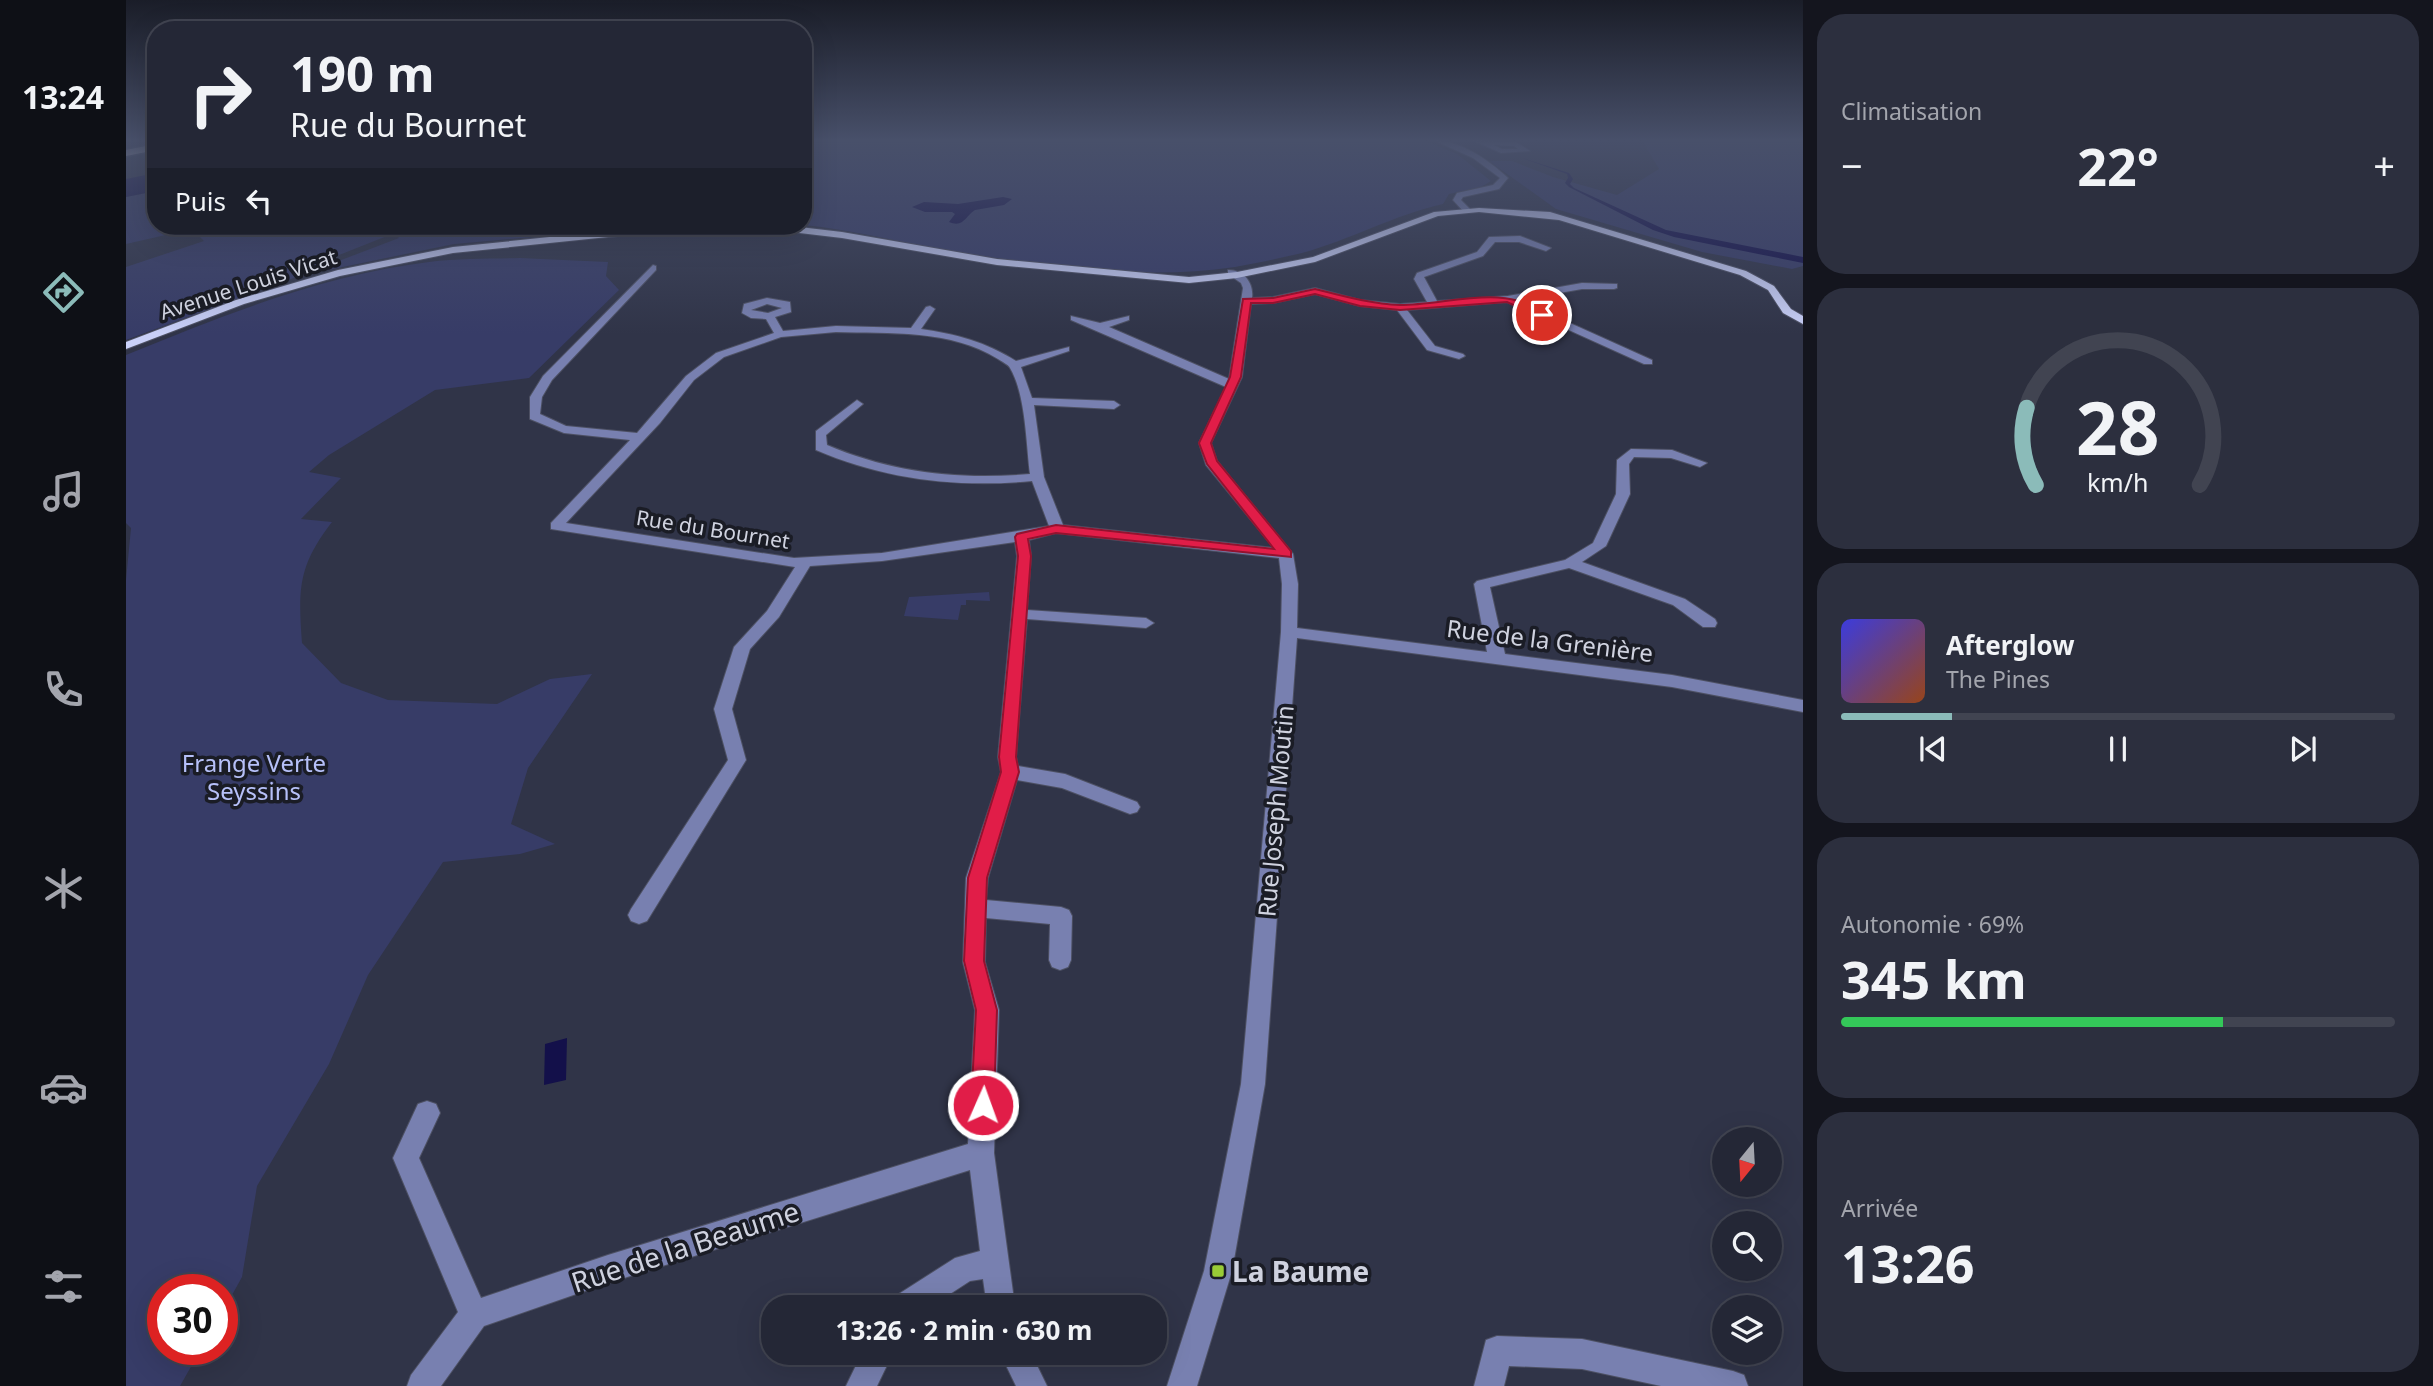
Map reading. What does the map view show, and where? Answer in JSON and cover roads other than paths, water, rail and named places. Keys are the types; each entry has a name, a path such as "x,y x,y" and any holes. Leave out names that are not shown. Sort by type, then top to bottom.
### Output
{"main road":[{"name":"Avenue Louis Vicat","path":"812,231 997,262 1189,280 1324,256 1425,218 1464,208 1520,212 1561,218 1743,273 1771,288 1787,311 1803,321"},
{"name":"Avenue Louis Vicat","path":"126,346 240,302 350,271 453,250 604,235"}],"street":[{"path":"1461,205 1464,208"},
{"path":"1434,305 1419,279 1420,275 1480,254 1492,239 1520,239 1546,248"},
{"path":"653,268 570,351 547,378 536,397 534,416 564,429 639,437 690,378 720,355 780,334 836,329 914,331 953,337 991,349 1015,365 1027,401 1037,477 1056,529"},
{"path":"1234,273 1248,288 1236,377 1205,443 1211,462 1286,554"},
{"path":"1247,301 1273,300 1315,291 1360,303 1400,307 1508,299 1582,286 1614,286"},
{"path":"1508,299 1648,362"},
{"path":"1400,307 1431,348 1459,356"},
{"path":"914,331 930,309"},
{"path":"769,316 780,334"},
{"path":"1075,318 1232,385"},
{"path":"1100,327 1125,318"},
{"path":"1015,365 1065,349"},
{"path":"1027,401 1114,405"},
{"path":"857,404 820,434 821,447 847,459 881,469 936,479 998,481 1037,477"},
{"name":"Rue du Bournet","path":"639,437 556,526 765,560 805,563 882,557 1021,537 1056,529 1286,554"},
{"path":"1497,658 1482,584 1570,564 1599,546 1623,494 1622,463 1631,453 1672,454 1700,463"},
{"path":"999,1295 981,1153 986,1010 974,961 975,908 977,878 1010,772 1007,757 1024,556 1021,537"},
{"name":"Rue Joseph Moutin","path":"1182,1386 1218,1271 1253,1084 1289,632 1290,584 1286,554"},
{"path":"639,915 737,760 723,709 742,647 773,614 805,563"},
{"path":"1570,564 1679,601 1709,623"},
{"path":"1021,614 1146,623"},
{"name":"Rue de la Grenière","path":"1289,632 1672,681 1803,706"},
{"path":"1010,772 1065,781 1130,807"},
{"path":"975,908 1061,916 1060,960"},
{"path":"422,1386 474,1315 406,1158 428,1113"},
{"name":"Rue de la Beaume","path":"474,1315 608,1269 981,1153"},
{"path":"923,1295 965,1268 994,1262"},
{"path":"1489,1386 1497,1351 1582,1354 1732,1386"},
{"path":"861,1386 872,1365"},
{"path":"1021,1365 1032,1386"}],"place":[{"name":"La Baume","path":"1218,1271"}],"park label":[{"name":"Frange Verte Seyssins","path":"254,776"}]}
